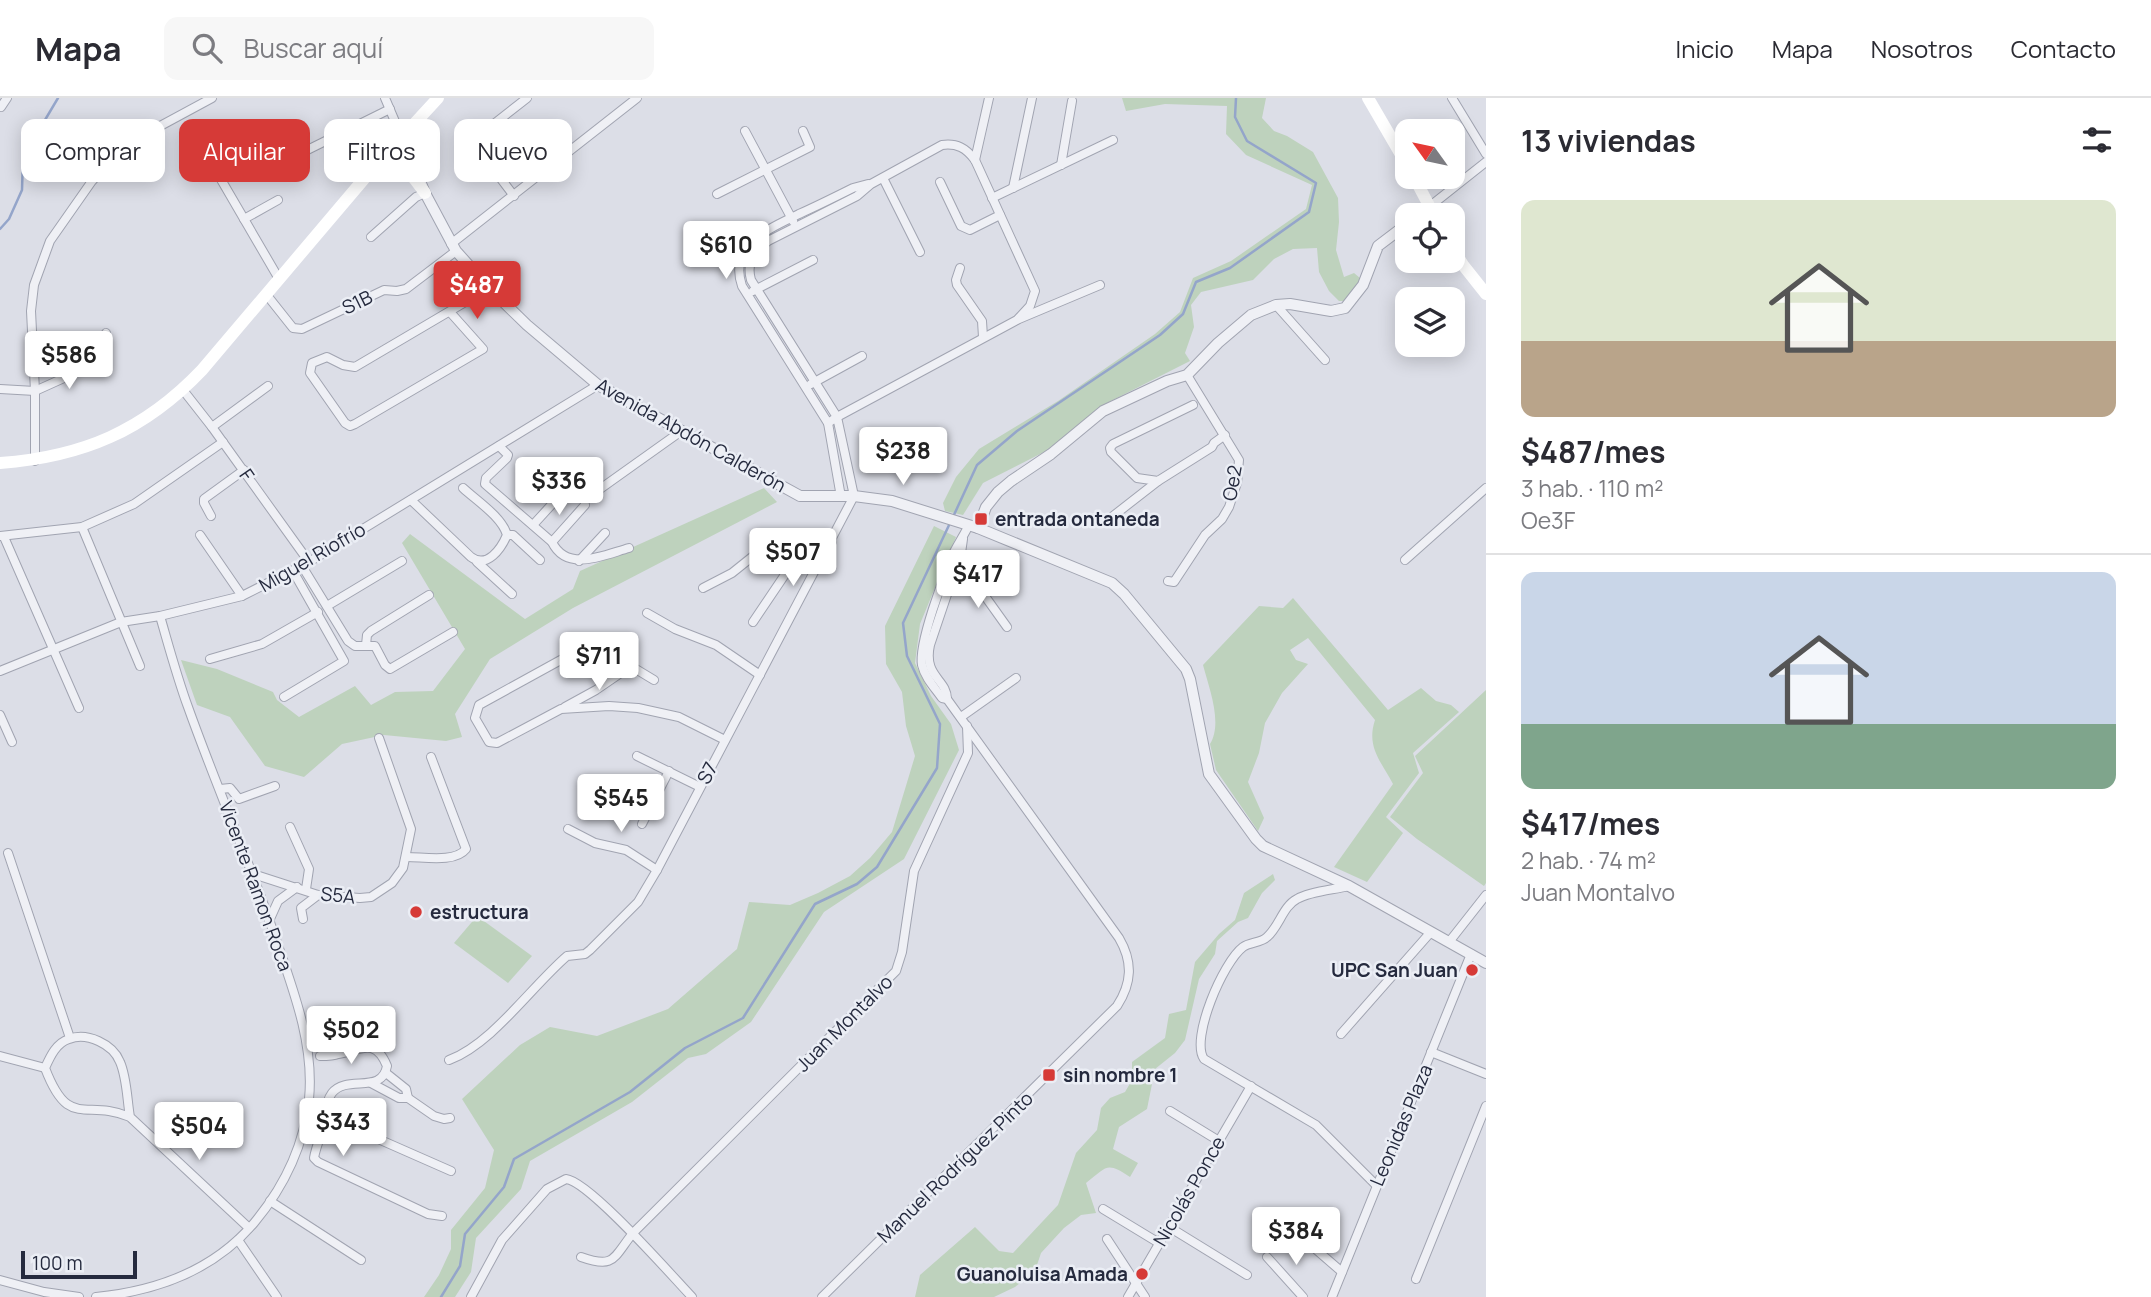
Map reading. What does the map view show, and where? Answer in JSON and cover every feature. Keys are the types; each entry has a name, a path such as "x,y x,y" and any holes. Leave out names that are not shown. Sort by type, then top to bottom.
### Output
{"main road":[{"path":"419,119 438,98"},
{"path":"1368,98 1395,144"},
{"path":"0,463 35,461 80,450 117,435 160,409 202,370 361,182"},
{"path":"417,182 425,192"},
{"path":"1465,266 1485,294"}],"street":[{"path":"1,107 7,98"},
{"path":"35,461 31,311 34,285 50,241 62,220 92,181 125,145 212,98"},
{"name":"Avenida Abdón Calderón","path":"384,98 394,119"},
{"path":"514,196 480,151 477,142 480,135 527,98"},
{"name":"S1B","path":"266,294 293,328 302,329 384,290 406,289 514,196 637,98"},
{"path":"975,160 989,98"},
{"path":"1013,188 1032,98"},
{"path":"1452,98 1486,154"},
{"path":"1061,165 1072,101"},
{"path":"310,149 390,109"},
{"path":"745,131 793,222"},
{"path":"717,194 810,147 803,131"},
{"path":"992,198 1113,140"},
{"path":"841,497 828,423 748,295 738,274 743,254 750,244 763,233 816,211 853,188 871,184 942,145 951,144 965,148 975,160 1035,290 1030,306 1017,320"},
{"path":"1439,203 1486,162"},
{"path":"883,178 920,252"},
{"path":"222,182 279,279"},
{"name":"Avenida Abdón Calderón","path":"421,182 453,248 527,325 598,385 800,496 854,496 892,501 969,525 1112,583 1186,670 1209,774 1256,839 1263,846 1349,886 1486,963"},
{"path":"940,182 961,226 965,229 970,230 1000,215"},
{"path":"371,237 425,192"},
{"path":"244,219 278,200"},
{"path":"793,222 756,250 751,258 749,272 837,417 854,496"},
{"path":"1016,678 964,721 927,678 922,664 927,631 954,552 969,525 998,492 1051,454 1089,421 1125,400 1186,375 1251,315 1276,305 1290,304 1331,311 1345,308 1363,285 1378,246 1395,233"},
{"path":"748,295 813,260"},
{"path":"960,268 957,285 982,321 983,337"},
{"path":"828,423 983,337 1100,285"},
{"path":"450,312 483,349 350,426 345,423 310,373 312,363 327,357 342,365 355,367 489,288"},
{"path":"1276,305 1325,360"},
{"path":"0,389 35,391 66,377 89,362 106,333"},
{"path":"775,339 784,333"},
{"path":"805,387 862,356"},
{"name":"Oe2","path":"1168,581 1174,582 1205,535 1222,519 1229,508 1237,483 1239,460 1186,375"},
{"name":"Miguel Riofrío","path":"0,671 121,622 160,616 242,596 305,564 598,385"},
{"path":"212,426 268,386"},
{"name":"F","path":"183,390 244,470 305,564 348,641 355,646 375,646 390,669 453,632"},
{"path":"1140,495 1142,485 1110,448 1113,444 1193,405"},
{"path":"600,489 680,432"},
{"path":"1108,520 1158,481 1212,447 1214,443 1227,438"},
{"path":"79,708 2,537 82,527 134,504 223,442"},
{"path":"499,446 508,455 507,458 486,478 485,484 569,560 579,561 629,548"},
{"path":"211,516 204,499 244,470"},
{"path":"1137,478 1158,481"},
{"path":"463,488 497,519 508,535"},
{"path":"1405,560 1486,488"},
{"path":"533,525 565,490"},
{"name":"S7","path":"449,1059 467,1051 484,1038 567,956 585,954 590,950 638,902 854,496"},
{"path":"411,499 512,594"},
{"path":"552,542 585,505"},
{"path":"82,527 140,666"},
{"path":"579,561 605,533"},
{"path":"200,535 242,596"},
{"path":"478,562 492,556 508,535"},
{"path":"508,535 513,535 540,560"},
{"path":"753,622 786,573 800,537"},
{"path":"703,588 732,573 762,549 779,541 816,537 832,541"},
{"path":"947,699 948,694 930,668 928,655 961,554 963,539"},
{"path":"327,606 402,561"},
{"path":"284,697 344,661 293,571"},
{"path":"949,587 977,584 1007,627"},
{"path":"366,645 367,635 371,631 429,595"},
{"path":"210,659 262,644 318,612"},
{"path":"647,613 675,629 716,645 760,675"},
{"name":"Vicente Ramon Roca","path":"96,1297 120,1295 173,1280 211,1262 238,1240 284,1180 296,1155 309,1097 308,1067 299,1007 253,874 188,707 160,616"},
{"path":"631,666 596,690 497,743 489,742 475,718 479,705 588,645 601,648 631,666 654,680"},
{"path":"596,690 596,701 601,707"},
{"path":"561,709 638,708 679,717 725,740"},
{"path":"0,715 12,742"},
{"name":"Juan Montalvo","path":"581,1257 606,1263 896,971 902,952 914,871 968,753 964,721"},
{"name":"Manuel Rodríguez Pinto","path":"822,1297 1117,1006 1129,981 1129,959 1119,938 964,721"},
{"path":"379,738 411,830 407,857 454,856 463,854 466,849 431,757"},
{"path":"637,756 700,786"},
{"path":"642,824 669,771"},
{"path":"220,789 230,788 239,799 275,786"},
{"path":"269,921 278,901 301,888 309,869 290,827"},
{"path":"568,829 595,843 626,850 657,870"},
{"path":"8,853 70,1038"},
{"name":"S5A","path":"253,874 318,895 371,897 392,883 407,857"},
{"path":"1349,886 1294,901 1265,939 1239,951 1213,989 1199,1048 1204,1059 1320,1127 1376,1185"},
{"path":"1449,942 1486,894"},
{"path":"303,919 301,908 318,895"},
{"path":"1341,1034 1430,933"},
{"name":"Leonidas Plaza","path":"1332,1297 1471,954"},
{"path":"45,1069 53,1051 70,1038 99,1041 113,1050 121,1063 130,1117"},
{"path":"320,1056 366,1046 377,1050 387,1066 381,1080 351,1083 334,1091 329,1097 314,1158 428,1214 442,1216"},
{"path":"1432,1052 1486,1073"},
{"path":"0,1056 45,1069 58,1095 71,1108 116,1112 130,1117 249,1228"},
{"path":"386,1073 406,1088 408,1098"},
{"path":"371,1083 400,1098 408,1098 434,1115 450,1118"},
{"name":"Nicolás Ponce","path":"1128,1297 1251,1086"},
{"path":"1416,1279 1486,1105"},
{"path":"307,1111 326,1116 451,1171"},
{"path":"1170,1111 1219,1141"},
{"path":"471,1297 502,1240 547,1189 560,1181 573,1180 633,1233 692,1297"},
{"path":"270,1201 361,1261"},
{"path":"1102,1209 1159,1243"},
{"path":"1169,1227 1247,1275"},
{"path":"1297,1233 1342,1272"},
{"path":"1107,1239 1145,1297"},
{"path":"238,1240 277,1297"},
{"path":"1267,1257 1303,1297"},
{"path":"0,1280 44,1292 79,1297"}],"green space":[{"path":"1122,98 1266,98 1262,118 1274,131 1313,152 1338,198 1336,250 1344,277 1354,273 1360,278 1356,288 1345,301 1339,301 1329,291 1319,272 1317,248 1293,249 1274,259 1253,280 1201,292 1191,305 1194,327 1185,353 1190,361 1105,404 1046,451 983,483 963,515 945,511 943,503 956,477 979,449 1058,401 1155,334 1180,312 1193,278 1231,261 1306,209 1312,185 1246,155 1226,134 1227,106 1165,104 1126,111"},
{"path":"764,488 777,502 573,608 490,659 455,714 462,737 446,741 384,735 342,744 304,777 265,766 230,717 197,705 181,660 217,669 273,692 277,700 299,717 355,686 371,705 395,692 433,691 465,649 402,543 410,534 525,619 573,589 580,571"},
{"path":"934,526 956,537 920,624 915,663 931,696 951,724 959,750 904,859 824,912 751,1022 706,1054 688,1058 632,1102 530,1161 521,1189 476,1238 471,1272 455,1297 424,1297 439,1275 451,1249 451,1230 485,1188 494,1150 462,1099 520,1045 550,1027 597,1036 668,1009 737,949 749,902 790,905 818,893 850,876 892,832 915,756 906,726 902,692 886,664 885,626"},
{"path":"1293,598 1388,710 1421,688 1436,701 1451,705 1459,712 1413,753 1419,773 1386,817 1403,833 1367,882 1334,867 1393,784 1374,746 1372,738 1375,720 1308,638 1290,650 1296,660 1308,664 1282,693 1265,723 1259,753 1248,782 1264,818 1258,831 1216,770 1210,744 1214,736 1215,716 1203,665 1259,606 1283,608"},
{"path":"1486,690 1484,886 1390,817 1423,773 1415,756"},
{"path":"1273,874 1275,880 1262,893 1248,918 1238,922 1217,941 1215,954 1199,979 1185,1040 1175,1053 1155,1069 1147,1109 1119,1127 1113,1149 1138,1163 1130,1177 1116,1169 1107,1168 1086,1183 1096,1213 1081,1215 1064,1228 1041,1253 1035,1271 1015,1287 994,1297 915,1297 920,1275 975,1227 999,1251 1013,1253 1058,1205 1076,1153 1097,1130 1101,1108 1110,1098 1125,1092 1132,1080 1132,1062 1165,1038 1169,1014 1186,1010 1195,962 1235,920 1244,893"},
{"path":"477,916 532,956 508,983 454,943"}],"waterway":[{"path":"0,229 9,219 22,190 23,157 58,98"},
{"path":"953,517 977,465 1017,431 1160,335 1183,314 1196,282 1230,268 1309,212 1316,183 1247,141 1235,117 1236,98"},
{"path":"441,1297 460,1266 465,1234 504,1187 514,1159 630,1092 685,1048 743,1018 815,904 857,884 877,867 937,768 940,724 907,656 903,623 950,523"}],"place":[{"name":"entrada ontaneda","path":"981,519"},
{"name":"estructura","path":"416,912"},
{"name":"UPC San Juan","path":"1472,970"},
{"name":"sin nombre 1","path":"1049,1075"},
{"name":"Guanoluisa Amada","path":"1142,1274"}]}
